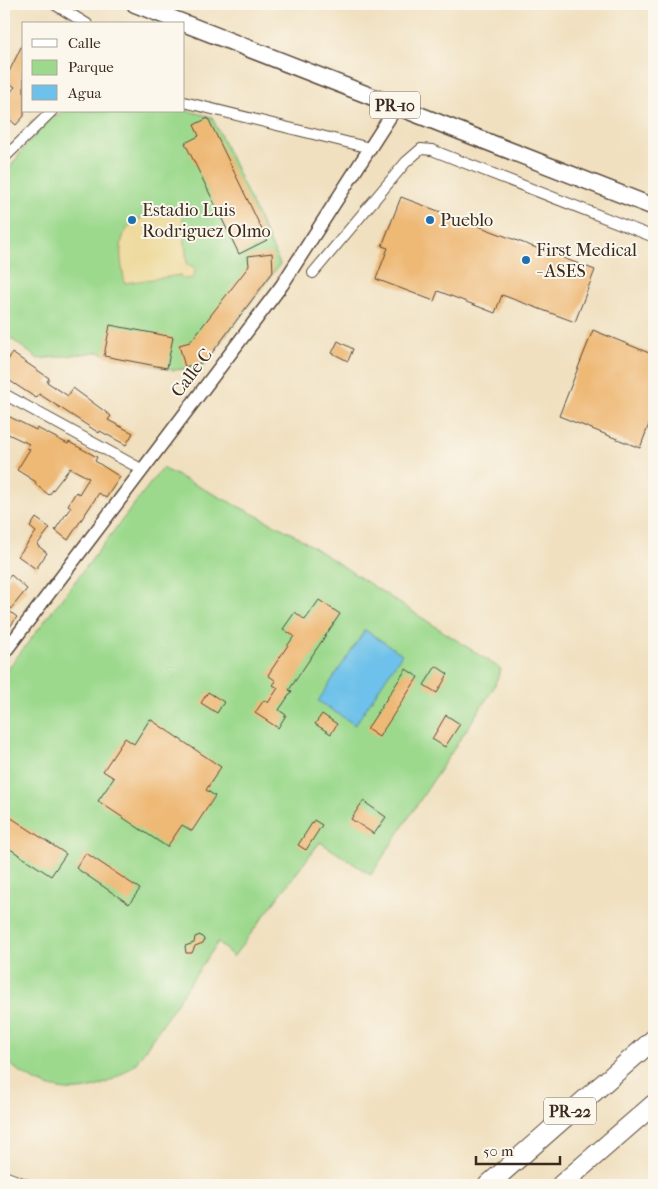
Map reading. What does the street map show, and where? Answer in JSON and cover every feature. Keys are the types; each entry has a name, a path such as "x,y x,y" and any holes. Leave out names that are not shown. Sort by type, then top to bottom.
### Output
{"highway":[{"name":"PR-22","path":"488,1185 654,1039"},
{"name":"PR-22","path":"561,1185 654,1104"}],"main road":[{"name":"PR-10","path":"135,4 181,22"},
{"name":"PR-10","path":"185,23 654,207"}],"street":[{"path":"54,4 84,22"},
{"path":"185,102 370,148"},
{"name":"Calle C","path":"4,653 141,469 282,285 397,106"},
{"path":"4,158 51,112"},
{"path":"313,273 406,162 421,149 432,150 654,236"},
{"path":"4,394 141,469"},
{"path":"4,1176 28,1185"}],"green space":[{"name":"Estadio Luis Rodriguez Olmo","path":"185,110 212,117 280,264 201,368 172,370 98,352 38,359 4,333 4,176 26,145 52,117 64,112 185,112"},
{"path":"162,468 293,534 501,669 493,689 371,875 320,842 233,957 218,942 136,1063 114,1078 91,1088 67,1090 54,1088 35,1081 4,1060 4,674"}],"sand":[{"path":"182,211 187,265 192,266 195,270 193,278 183,279 180,275 125,283 121,249 123,237 128,227 148,216"}],"water":[{"path":"365,630 402,654 355,725 318,701"}],"building":[{"path":"22,45 22,112 24,112 24,116 16,125 4,114 4,100 15,87 5,80"},
{"path":"208,118 267,240 239,254 185,143 199,136 194,125"},
{"path":"401,197 595,270 575,322 502,295 495,313 438,291 434,301 376,279 388,248 382,246"},
{"path":"272,253 273,272 209,357 203,362 185,367 179,345 190,342 249,266 248,256"},
{"path":"110,325 173,337 167,368 104,356"},
{"path":"593,330 654,355 654,411 640,448 559,416"},
{"path":"338,341 353,349 348,361 332,353"},
{"path":"12,353 49,378 47,382 68,396 73,388 111,416 108,420 133,433 126,445 100,431 99,433 39,394 36,398 4,377 4,368"},
{"path":"4,414 68,444 69,442 97,457 95,461 120,477 106,498 99,493 68,540 55,530 71,507 68,505 76,492 79,494 89,478 70,468 49,495 35,484 36,482 17,470 30,449 27,448 29,444 4,432"},
{"path":"36,518 50,528 37,545 47,553 36,569 18,556 36,532 30,527"},
{"path":"11,575 27,589 9,611 17,617 4,635 4,583"},
{"path":"319,600 340,614 289,690 292,691 279,710 286,715 278,728 255,713 264,700 268,703 278,688 273,685 276,681 268,675 294,636 283,629 295,612 305,620"},
{"path":"436,666 448,674 437,693 424,685"},
{"path":"406,669 418,677 379,737 367,729"},
{"path":"208,692 224,702 217,713 201,703"},
{"path":"322,714 337,724 331,734 315,724"},
{"path":"446,715 460,724 445,747 432,739"},
{"path":"150,719 221,767 206,790 215,796 192,831 182,825 167,847 98,801 114,778 103,771 125,738 134,744"},
{"path":"363,801 386,817 374,834 351,819"},
{"path":"4,813 66,854 51,876 4,845"},
{"path":"314,820 322,825 306,850 298,845"},
{"path":"86,853 140,889 129,904 76,868"},
{"path":"200,935 204,939 203,943 195,946 192,953 186,953 185,946 194,943 195,937"}],"place":[{"name":"Estadio Luis Rodriguez Olmo","path":"132,220"},
{"name":"Pueblo","path":"430,220"},
{"name":"First Medical - ASES","path":"526,260"}]}
